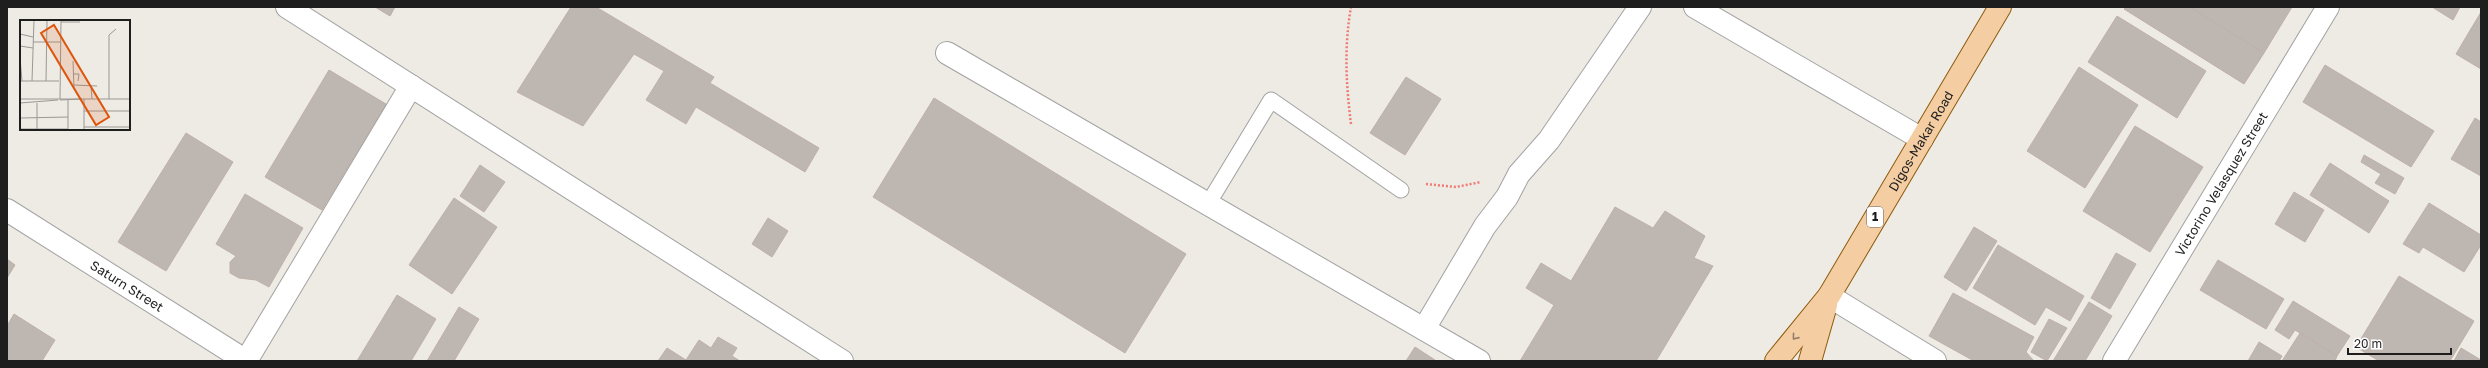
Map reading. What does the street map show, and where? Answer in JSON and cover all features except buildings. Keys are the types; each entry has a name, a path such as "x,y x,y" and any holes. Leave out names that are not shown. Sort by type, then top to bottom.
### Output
{"main road":[{"name":"Digos-Makar Road","path":"1776,361 1829,296 2000,7"},
{"name":"Digos-Makar Road","path":"1810,361 1829,296"}],"street":[{"path":"287,7 842,361"},
{"path":"1424,330 1485,226 1507,197 1519,174 1549,140 1640,7"},
{"path":"1695,7 1922,139"},
{"name":"Victorino Velasquez Street","path":"2114,361 2328,7"},
{"path":"947,53 1479,361"},
{"path":"246,361 411,86"},
{"name":"Saturn Street","path":"7,210 246,361"},
{"path":"1829,296 1935,361"}],"lane":[{"path":"1208,204 1271,100 1401,190"}],"path":[{"path":"1351,7 1348,25 1346,84 1351,127"},
{"path":"1425,184 1456,187 1519,174"}]}
